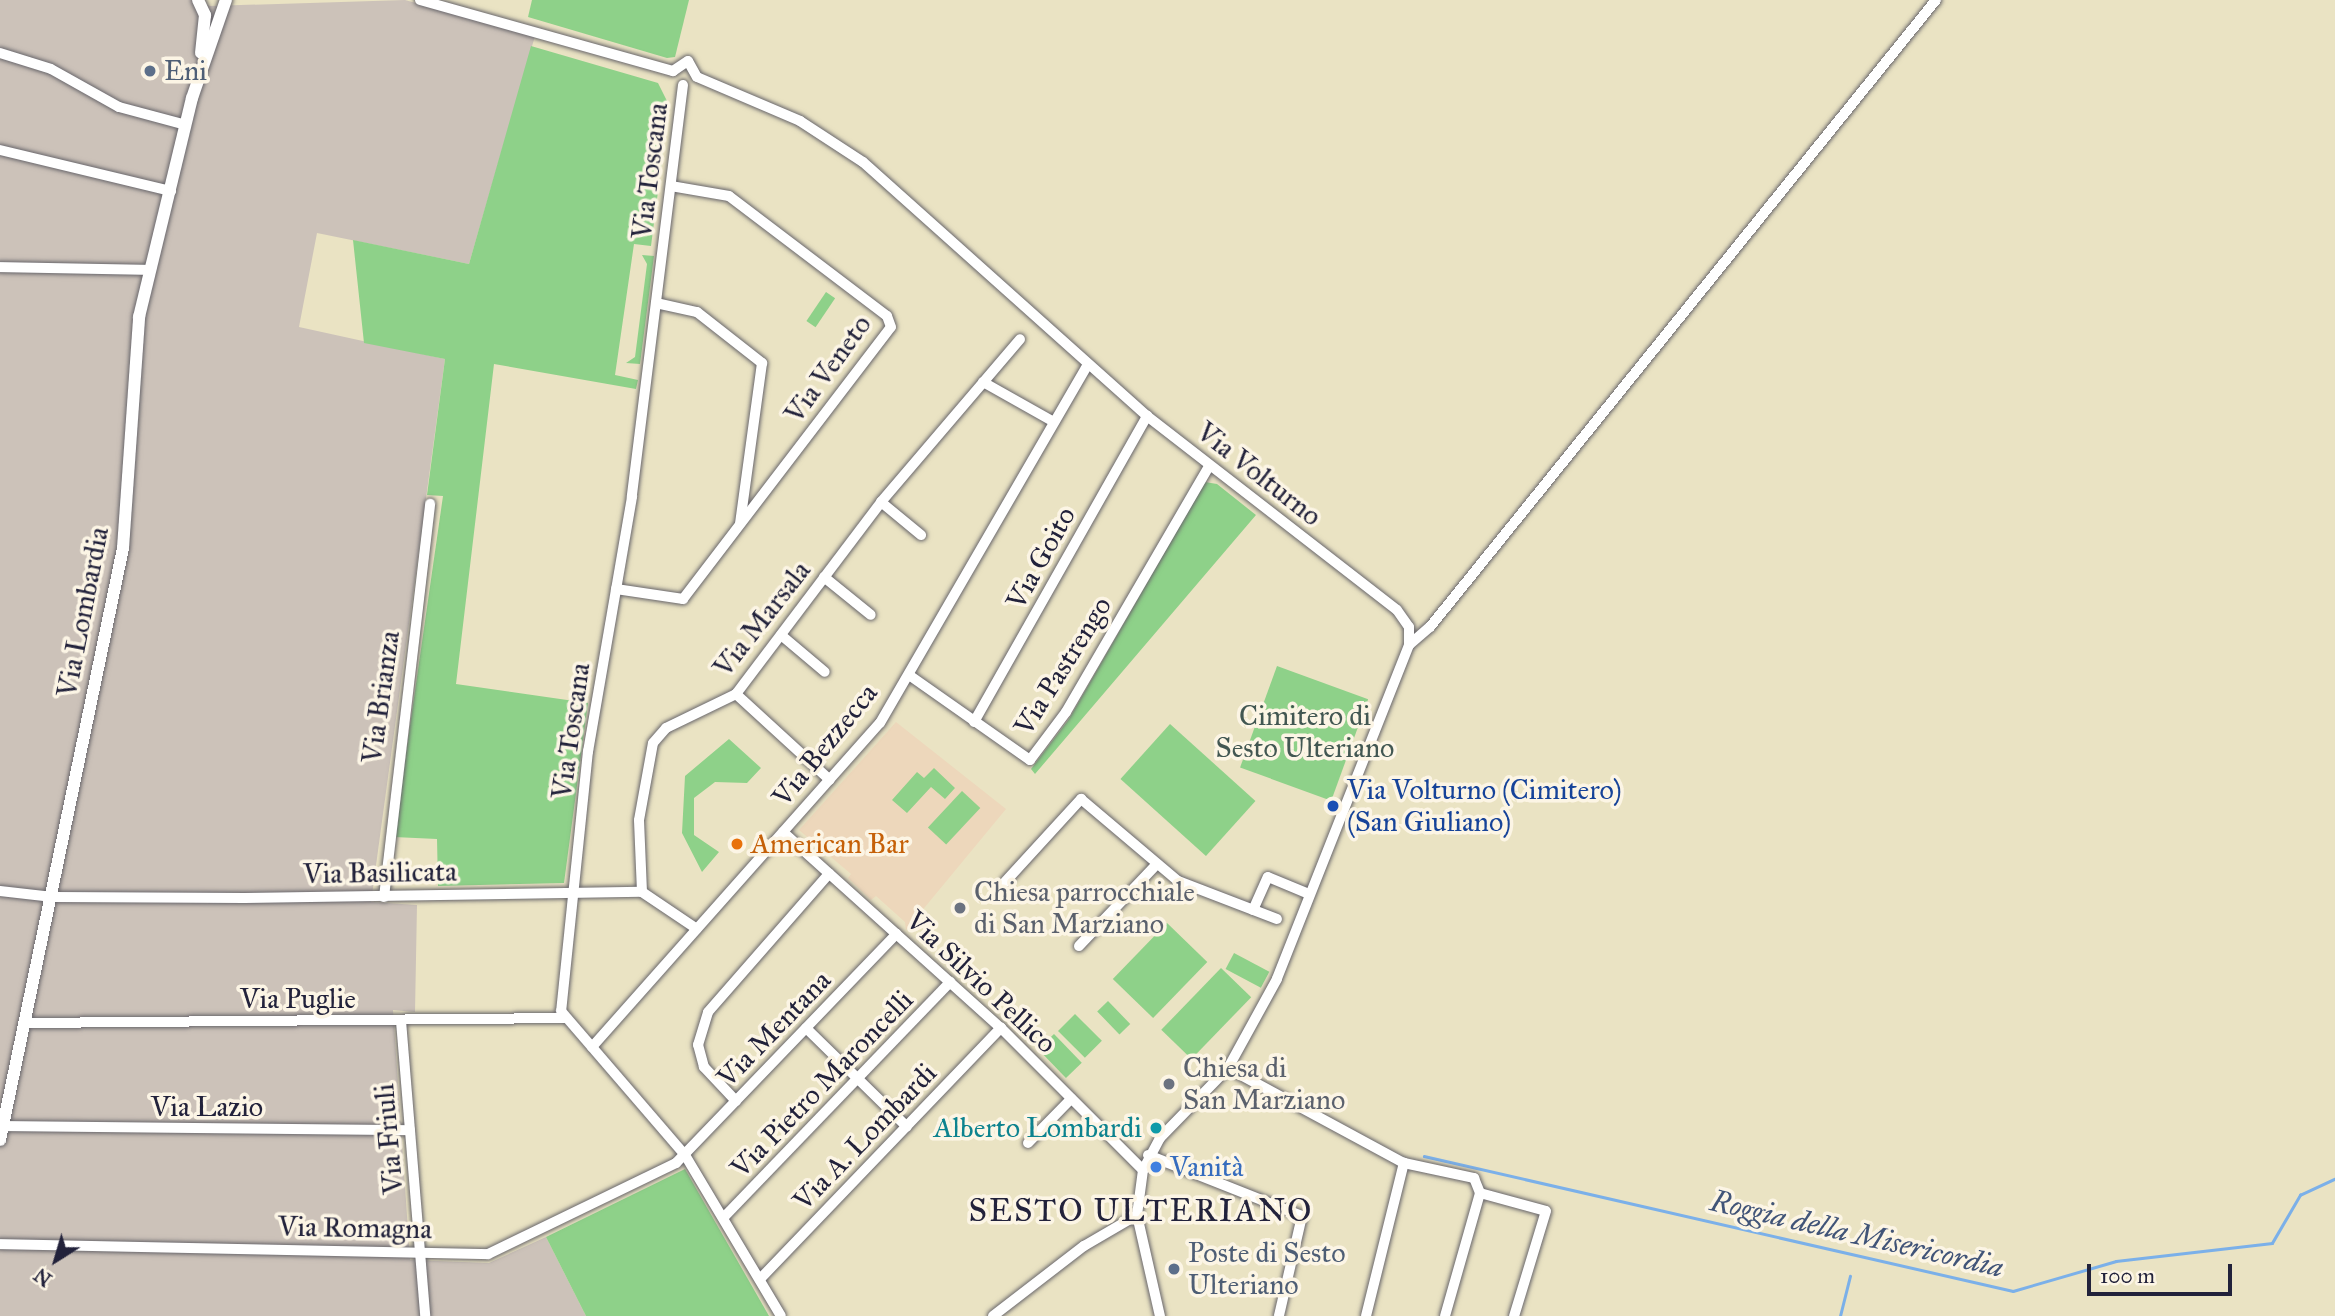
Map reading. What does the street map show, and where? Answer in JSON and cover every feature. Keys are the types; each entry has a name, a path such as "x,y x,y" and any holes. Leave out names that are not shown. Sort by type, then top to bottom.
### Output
{"street":[{"name":"Via Lombardia","path":"0,1140 28,1023 123,548 134,350 150,270 194,91 205,26 198,0"},
{"path":"205,0 225,0"},
{"name":"Via Lombardia","path":"194,91 225,0"},
{"name":"Via Volturno","path":"420,0 673,71 688,61 697,76 800,121 863,162 1208,468 1397,610 1409,627 1409,645"},
{"path":"1160,1316 1137,1215 1143,1170 1148,1155 1228,1069 1277,979 1409,645 1430,627 1936,0"},
{"path":"0,53 51,69 119,107 186,125"},
{"path":"673,71 683,85 697,76"},
{"name":"Via Toscana","path":"566,1018 561,1011 572,892 656,303 683,85"},
{"path":"0,150 171,191"},
{"name":"Via Veneto","path":"616,589 683,599 891,321 729,196 671,186"},
{"path":"0,267 150,270"},
{"path":"656,303 697,312 762,363 740,526"},
{"name":"Via Marsala","path":"642,892 639,820 653,743 666,728 736,694 881,502 1020,339"},
{"name":"Via Bezzecca","path":"592,1047 880,723 1088,364"},
{"path":"983,382 1054,422"},
{"name":"Via Goito","path":"974,722 1147,416"},
{"name":"Via Pastrengo","path":"909,675 1030,760 1066,712 1208,468"},
{"path":"881,502 921,536"},
{"name":"Via Brianza","path":"383,897 430,504"},
{"path":"824,577 871,615"},
{"path":"780,635 825,672"},
{"path":"736,694 830,780"},
{"path":"1005,882 1081,799 1154,867 1277,919"},
{"name":"Via Silvio Pellico","path":"783,832 1001,1028 1143,1170"},
{"path":"1079,946 1154,867"},
{"path":"736,1101 704,1067 698,1045 708,1012 829,874"},
{"path":"1254,910 1268,877 1309,894"},
{"name":"Via Basilicata","path":"0,891 53,897 383,897 642,892"},
{"path":"642,892 697,929"},
{"name":"Via Mentana","path":"685,1155 896,934"},
{"name":"Via Pietro Maroncelli","path":"724,1216 950,982"},
{"path":"566,1018 685,1155 761,1278 781,1316"},
{"name":"Via Puglie","path":"28,1023 566,1018"},
{"name":"Via Friuli","path":"401,1021 422,1253 425,1316"},
{"path":"806,1028 907,1127"},
{"name":"Via A. Lombardi","path":"761,1278 1001,1028"},
{"path":"1228,1069 1404,1163 1478,1179 1480,1193 1445,1316"},
{"path":"1028,1143 1071,1099"},
{"name":"Via Lazio","path":"4,1126 410,1130"},
{"name":"Via Romagna","path":"0,1244 488,1254 685,1155"},
{"path":"1148,1155 1302,1216 1279,1316"},
{"path":"1366,1316 1404,1163"},
{"path":"1480,1193 1546,1211 1514,1316"},
{"path":"993,1316 1084,1246 1137,1215"}],"shaded area":[{"path":"0,0 195,0 210,6 405,0 535,36 469,264 317,233 299,327 445,359 371,902 417,905 415,1012 393,1010 410,1260 489,1263 546,1237 586,1316 0,1316"},
{"path":"896,722 1006,809 906,930 905,922 876,896 871,900 848,878 851,874 799,830"}],"green space":[{"path":"532,0 689,0 675,57 667,58 528,17"},
{"path":"531,46 658,83 669,105 651,246 634,244 615,375 638,380 636,389 494,364 456,684 588,703 564,883 438,886 437,839 394,837 443,496 427,495 445,359 364,343 353,240 469,264"},
{"path":"642,255 654,256 640,364 626,363 635,357 647,264"},
{"path":"826,292 835,298 816,327 806,321"},
{"path":"1205,482 1217,484 1256,515 1035,774 1031,769 1069,719"},
{"name":"Cimitero di Sesto Ulteriano","path":"1277,666 1368,699 1331,801 1240,767"},
{"path":"1170,724 1255,801 1206,856 1120,779"},
{"path":"729,739 761,768 747,783 715,782 694,798 694,835 719,852 702,872 682,833 685,776"},
{"path":"934,768 955,788 945,799 931,787 907,813 892,800 917,772 924,778"},
{"path":"962,791 980,808 946,845 928,828"},
{"path":"1167,923 1207,962 1153,1018 1113,979"},
{"path":"1234,953 1269,972 1261,988 1226,969"},
{"path":"1221,968 1251,997 1191,1059 1161,1030"},
{"path":"1108,1001 1130,1024 1119,1034 1097,1011"},
{"path":"1075,1014 1102,1041 1085,1058 1058,1031"},
{"path":"1054,1034 1082,1063 1066,1078 1038,1049"},
{"path":"685,1169 769,1316 586,1316 546,1237"}],"waterway":[{"name":"Roggia della Misericordia","path":"1424,1156 2013,1291 2116,1261 2272,1243 2300,1195 2335,1179"},
{"path":"1840,1316 1850,1276"}],"place":[{"name":"Eni","path":"150,71"},
{"name":"Via Volturno (Cimitero) (San Giuliano)","path":"1333,806"},
{"name":"American Bar","path":"737,844"},
{"name":"Chiesa parrocchiale di San Marziano","path":"960,908"},
{"name":"Chiesa di San Marziano","path":"1169,1084"},
{"name":"Alberto Lombardi","path":"1156,1128"},
{"name":"Vanità","path":"1156,1167"},
{"name":"Poste di Sesto Ulteriano","path":"1174,1269"}],"district":[{"name":"SESTO ULTERIANO","path":"1141,1211"}]}
